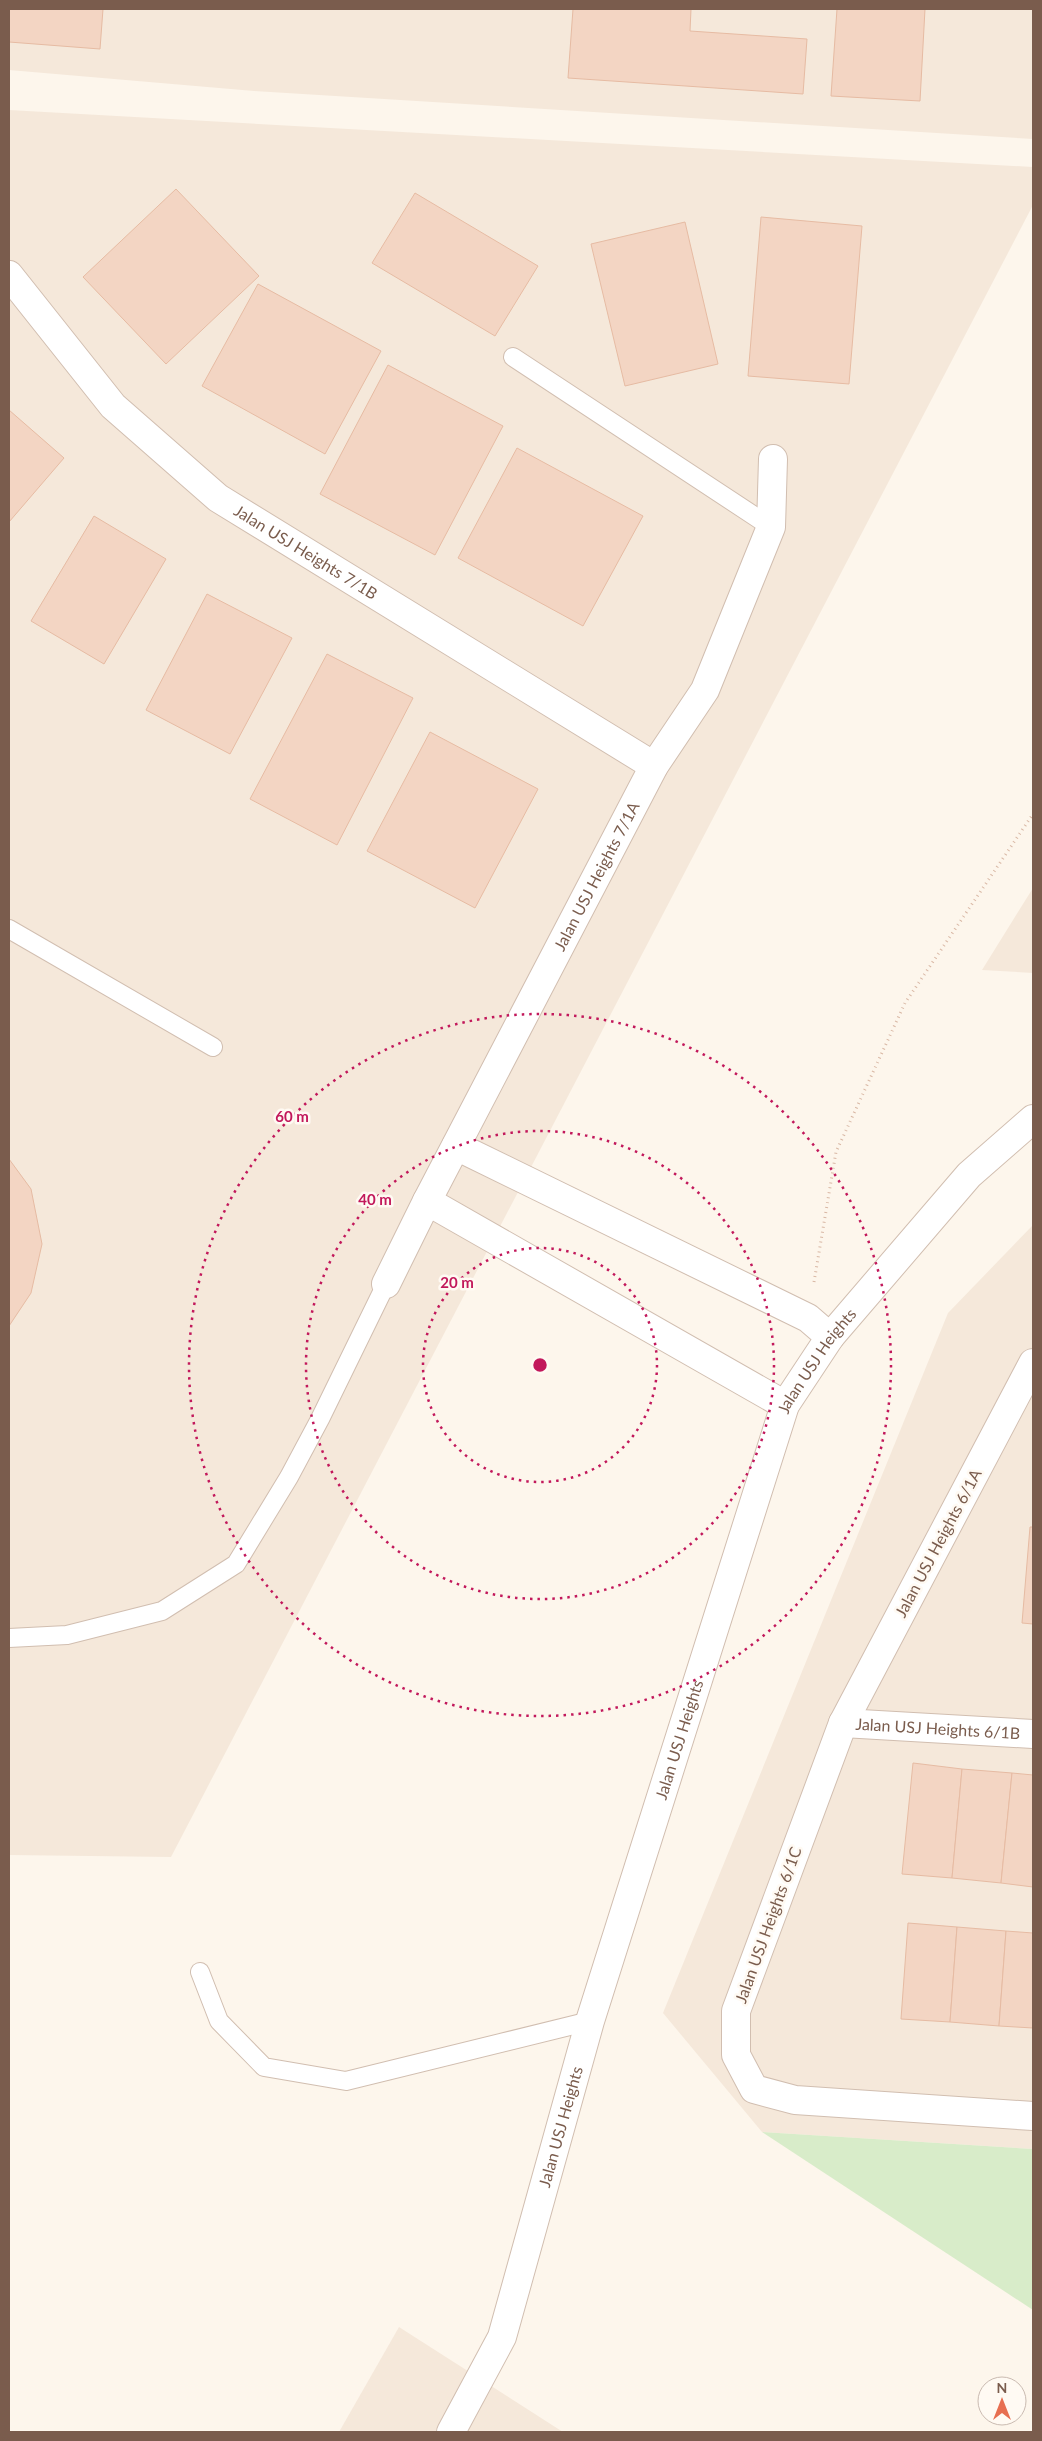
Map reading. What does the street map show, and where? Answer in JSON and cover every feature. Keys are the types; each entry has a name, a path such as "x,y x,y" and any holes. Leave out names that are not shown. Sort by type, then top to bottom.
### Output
{"street":[{"name":"Jalan USJ Heights 7/1B","path":"9,275 113,406 218,498 654,766"},
{"name":"Jalan USJ Heights 7/1A","path":"386,1284 427,1201 654,766 705,690 771,527 773,460"},
{"name":"Jalan USJ Heights","path":"451,2432 502,2336 590,2021 785,1405 830,1337 969,1175 1033,1119"},
{"path":"456,1146 808,1318 830,1337"},
{"path":"427,1201 785,1405"},
{"name":"Jalan USJ Heights 6/1A","path":"843,1723 1033,1364"},
{"name":"Jalan USJ Heights 6/1B","path":"843,1723 1033,1734"},
{"name":"Jalan USJ Heights 6/1C","path":"843,1723 736,2012 736,2055 754,2089 795,2100 1033,2116"}],"lane":[{"path":"513,357 771,527"},
{"path":"9,929 213,1047"},
{"path":"9,1638 67,1635 162,1611 236,1564 289,1477 320,1419 386,1284"},
{"path":"200,1972 219,2020 264,2067 346,2081 590,2021"}],"path":[{"path":"808,1318 836,1152 905,1003 1033,814"}],"shaded area":[{"path":"9,9 1033,9 1033,139 254,91 9,70"},
{"path":"9,110 1033,167 1033,205 171,1857 9,1855"},
{"path":"1033,888 1033,973 982,970"},
{"path":"1033,1225 1033,2149 762,2132 663,2013 948,1313"},
{"path":"399,2327 563,2432 339,2432"}],"green space":[{"path":"762,2132 1033,2149 1033,2310"}],"building":[{"path":"9,9 103,9 100,49 9,42"},
{"path":"573,9 691,9 690,31 807,39 803,94 568,78"},
{"path":"837,9 925,9 920,101 831,96"},
{"path":"176,189 259,276 166,364 83,277"},
{"path":"415,193 538,266 495,336 372,263"},
{"path":"761,217 862,226 849,384 748,376"},
{"path":"685,222 718,364 625,386 591,244"},
{"path":"258,284 381,351 325,454 202,386"},
{"path":"388,365 503,426 435,555 320,494"},
{"path":"9,410 64,458 9,522"},
{"path":"517,448 643,516 583,626 458,558"},
{"path":"94,516 166,559 104,664 31,621"},
{"path":"207,594 292,638 230,754 146,710"},
{"path":"327,654 413,698 337,845 250,799"},
{"path":"430,732 538,789 475,908 367,851"},
{"path":"9,1159 31,1189 42,1244 31,1293 9,1326"},
{"path":"1030,1527 1033,1527 1033,1624 1022,1623"},
{"path":"913,1763 962,1769 952,1878 902,1874"},
{"path":"962,1769 1012,1773 1001,1883 952,1878"},
{"path":"1012,1773 1033,1775 1033,1887 1001,1883"},
{"path":"908,1923 957,1927 950,2022 901,2019"},
{"path":"957,1927 1006,1931 999,2026 950,2022"},
{"path":"1006,1931 1033,1933 1033,2028 999,2026"}]}
